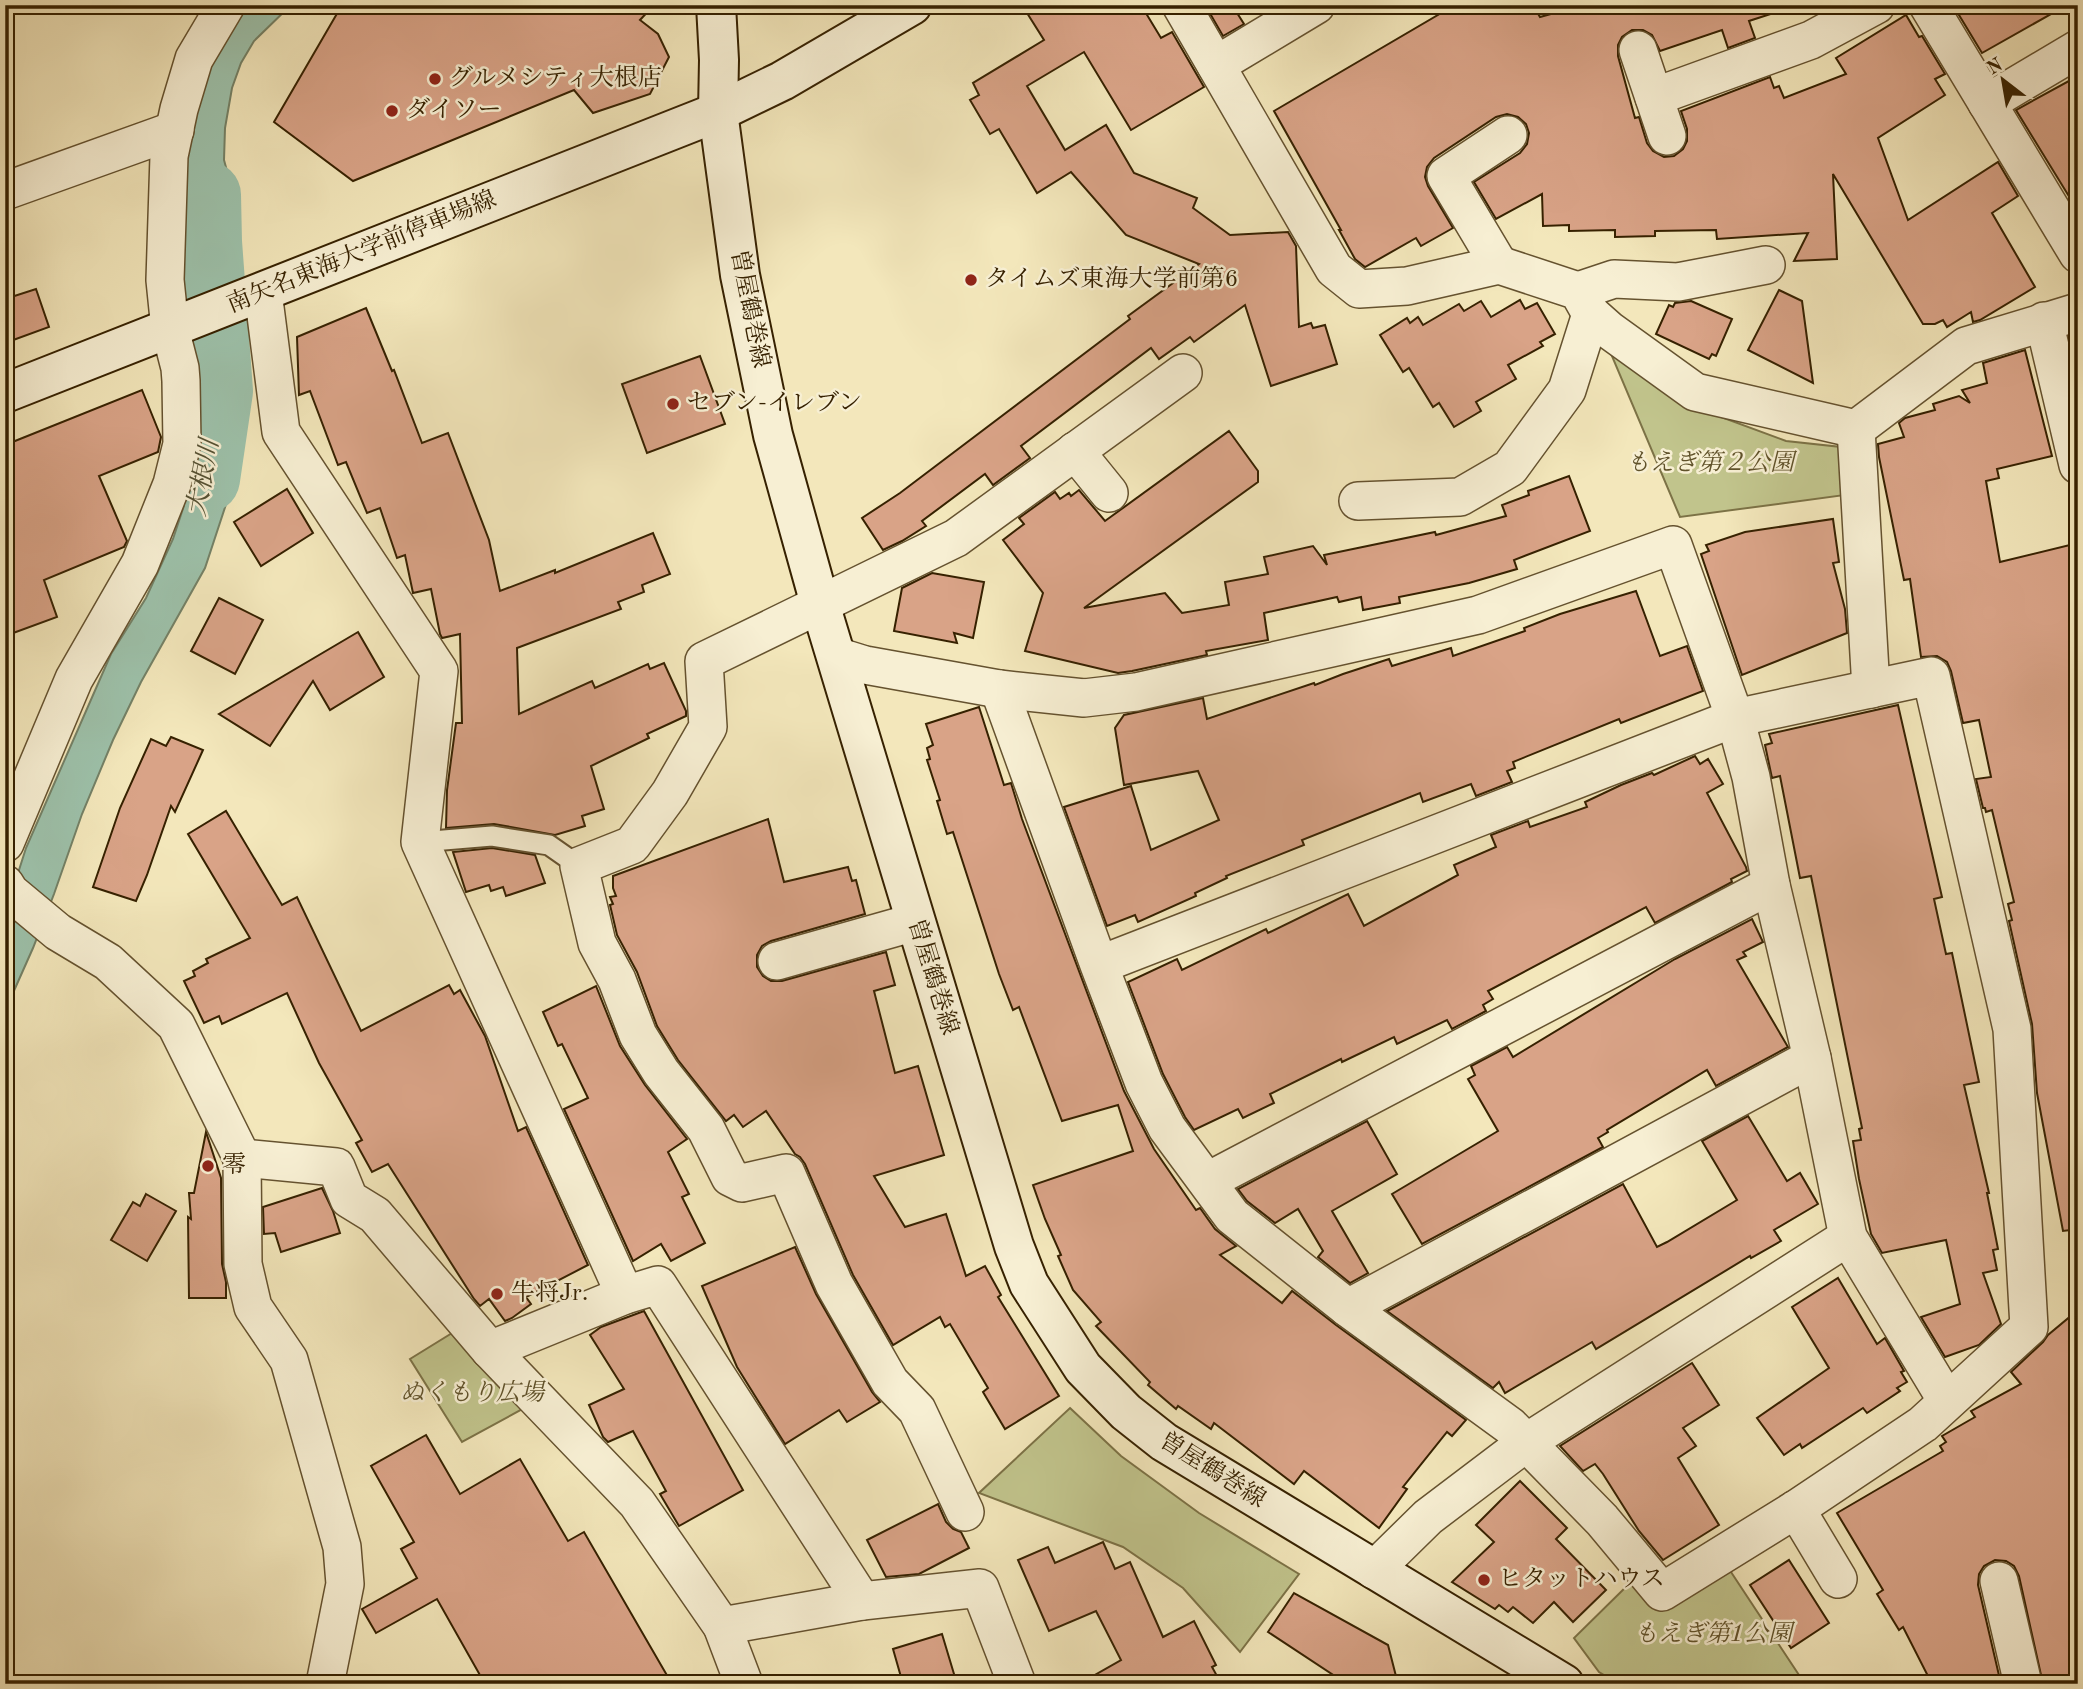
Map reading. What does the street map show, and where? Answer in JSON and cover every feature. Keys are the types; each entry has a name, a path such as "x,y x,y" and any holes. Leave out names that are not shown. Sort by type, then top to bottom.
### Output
{"main road":[{"name":"曽屋鶴巻線","path":"716,5 718,112 740,275 773,435 820,604 915,922 1014,1246 1029,1284 1083,1368 1126,1412 1164,1442 1564,1684"},
{"name":"南矢名東海大学前停車場線","path":"5,393 718,112 782,81 912,5"}],"street":[{"path":"5,843 74,678 140,564 173,484 181,444 181,381 175,327 164,280 169,156 194,58 226,5"},
{"path":"1181,5 1334,269 1359,289 1407,286 1499,265"},
{"path":"1216,65 1316,5"},
{"path":"1654,97 1811,40 1875,5"},
{"path":"1932,6 2078,254"},
{"path":"1987,103 2078,49"},
{"path":"1638,50 1667,136"},
{"path":"5,191 175,130"},
{"path":"1508,135 1446,176 1499,265 1584,302 1609,330 1695,392 1856,429 1966,346 2061,317 2078,465"},
{"path":"1358,501 1460,497 1510,468 1567,390 1584,302 1614,279 1678,282 1766,265"},
{"path":"257,294 281,432 439,671 420,842 625,1295"},
{"path":"965,1512 917,1410 890,1382 834,1284 786,1173 742,1183 730,1177 706,1129 661,1072 638,1034 617,980 597,943 579,866 632,845 670,793 708,727 704,661 956,538 1183,373"},
{"path":"1856,429 1871,689"},
{"path":"1075,451 1109,492"},
{"path":"836,656 864,665 999,688 1084,698 1136,692 1478,615 1673,545 1735,718 1751,777 1771,885 1812,1058 1848,1237 1947,1401"},
{"path":"999,688 1099,965 1144,1083 1167,1128 1232,1216 1348,1308 1510,1426 1602,1520 1662,1592 1744,1528 1796,1508 1923,1424 2029,1327 2012,1029 1931,676 1735,718 1099,965"},
{"path":"1208,1181 1771,885"},
{"path":"8,888 58,932 108,962 176,1025 242,1158 243,1264 253,1307 289,1360 342,1547 345,1584 325,1684"},
{"path":"777,961 915,922"},
{"path":"1348,1308 1812,1058"},
{"path":"242,1158 336,1167 349,1199 375,1215 489,1350 637,1503 722,1626 744,1684"},
{"path":"1374,1570 1428,1517 1527,1441 1848,1237"},
{"path":"489,1350 625,1295 658,1285 862,1601"},
{"path":"1796,1508 1838,1579"},
{"path":"1999,1581 2023,1684"},
{"path":"722,1626 862,1601 980,1588 1017,1684"}],"lane":[{"path":"420,842 492,836 515,839 549,845 579,866"}],"green space":[{"name":"もえぎ第２公園","path":"1606,342 1686,404 1786,441 1841,447 1845,495 1680,517"},
{"name":"ぬくもり広場","path":"457,1330 528,1406 462,1442 410,1359"},
{"path":"1070,1408 1121,1456 1199,1513 1299,1574 1240,1652 1183,1588 1123,1547 979,1493"},
{"name":"もえぎ第1公園","path":"1729,1569 1799,1675 1779,1684 1619,1684 1599,1672 1574,1638 1635,1578"}],"water":[{"path":"246,5 291,5 254,41 241,63 232,88 225,128 224,160 233,193 231,234 247,395 247,423 239,465 205,568 141,682 113,740 82,814 33,948 5,1011 5,914 26,848 111,654 146,598 173,539 194,475 202,434 203,397 213,395 226,364 197,247 195,185 184,166 195,109 217,51"}],"pier":[{"path":"236,251 247,350 222,360 211,297 198,266"}],"building":[{"name":"グルメシティ大根店","path":"342,5 654,5 640,20 658,34 669,57 650,94 593,113 574,90 353,181 274,122"},
{"path":"1022,5 1141,5 1161,38 1172,32 1204,87 1131,130 1084,52 1027,86 1065,150 1106,125 1134,173 1197,198 1193,208 1230,235 1288,232 1296,246 1299,327 1311,323 1313,328 1325,325 1337,364 1271,386 1245,305 1194,342 1190,337 1159,359 1151,348 1021,446 1030,458 993,485 985,474 922,521 926,526 883,550 862,518 900,493 1199,264 1126,235 1071,172 1037,193 999,129 990,134 970,100 979,95 973,83 1044,40"},
{"path":"1217,5 1232,5 1244,24 1223,36 1208,10"},
{"path":"1455,5 1533,5 1540,17 1583,5 1779,5 1780,11 1749,21 1755,38 1728,48 1722,30 1660,51 1652,35 1643,30 1632,30 1622,37 1618,45 1618,56 1635,118 1639,117 1647,143 1653,151 1664,157 1674,156 1683,149 1687,141 1687,129 1681,111 1770,77 1774,88 1779,86 1784,98 1846,74 1836,58 1906,15 1945,74 1935,79 1945,95 1878,138 1908,220 1998,162 2018,196 1992,213 2035,287 1980,320 1973,322 1971,312 1947,327 1943,320 1935,324 1923,324 1833,174 1837,259 1794,261 1808,233 1717,239 1716,230 1655,231 1655,236 1615,237 1615,230 1569,231 1569,225 1543,226 1542,194 1496,219 1474,182 1520,153 1527,144 1529,133 1526,124 1518,117 1507,114 1496,117 1434,158 1427,167 1425,177 1428,186 1453,228 1421,246 1416,238 1365,267 1355,259 1274,111"},
{"path":"1976,5 2067,5 1982,53 1959,15"},
{"path":"2078,76 2078,211 2016,110"},
{"path":"36,289 49,327 5,343 5,299"},
{"path":"1779,290 1802,301 1813,383 1748,350"},
{"path":"1520,300 1525,309 1537,303 1555,334 1540,342 1543,346 1508,365 1516,379 1476,402 1481,411 1454,427 1439,403 1433,407 1409,368 1403,372 1380,335 1407,318 1410,323 1418,317 1423,325 1459,304 1464,311 1481,301 1491,317"},
{"path":"1691,301 1732,319 1716,356 1712,354 1709,359 1656,334 1669,305 1673,307 1675,303"},
{"path":"366,308 392,371 394,370 422,443 448,433 489,540 500,591 555,570 555,573 653,533 670,574 642,585 644,592 618,602 621,609 517,648 519,714 592,681 595,688 648,664 650,669 664,663 686,711 686,716 647,734 649,738 591,766 604,809 582,816 585,826 555,835 494,824 446,828 447,790 456,723 462,723 460,634 442,638 431,589 413,593 405,555 397,558 380,508 367,513 346,462 338,465 310,391 299,395 297,337"},
{"path":"2025,350 2052,456 1997,469 1999,478 1986,481 2000,562 2078,543 2078,1229 2063,1231 2037,1093 2032,1024 2009,921 2012,920 2008,904 2014,902 1992,810 1986,812 1983,808 1976,779 1991,777 1979,720 1963,723 1947,662 1937,656 1921,657 1910,579 1904,580 1878,444 1904,437 1899,423 1905,418 1935,410 1933,404 1959,396 1970,403 1962,390 1987,383 1983,363"},
{"name":"セブン-イレブン","path":"700,356 725,424 647,453 622,384"},
{"path":"142,390 161,437 158,452 99,476 127,541 124,547 44,580 57,617 5,636 5,445"},
{"path":"1229,431 1258,471 1258,482 1084,608 1165,593 1182,613 1229,605 1225,582 1268,574 1264,557 1313,546 1327,565 1324,555 1435,532 1436,535 1506,516 1502,505 1529,495 1528,491 1569,476 1590,531 1514,560 1517,569 1469,583 1399,597 1400,603 1363,610 1361,597 1339,602 1337,597 1264,613 1268,640 1206,651 1207,655 1132,671 1118,673 1025,651 1043,593 1003,540 1024,524 1019,518 1055,492 1060,499 1079,490 1105,521"},
{"path":"287,489 313,533 261,566 234,522"},
{"path":"1833,519 1839,562 1833,563 1845,609 1847,633 1742,675 1701,554 1709,551 1706,545 1745,532"},
{"path":"932,573 984,582 973,638 954,633 957,643 894,631 902,588"},
{"path":"1636,591 1660,656 1687,646 1703,691 1621,723 1619,719 1513,762 1515,768 1507,771 1512,782 1476,796 1471,784 1423,802 1420,793 1302,840 1304,845 1226,876 1227,878 1195,893 1196,896 1138,922 1135,915 1107,926 1064,807 1131,786 1151,850 1219,820 1198,771 1124,785 1115,728 1124,715 1203,698 1207,719 1389,659 1392,666 1451,648 1453,656 1525,631 1524,628 1560,614"},
{"path":"219,598 263,620 235,674 191,651"},
{"path":"358,632 384,677 330,710 313,681 270,746 219,714"},
{"path":"1898,705 1942,897 1934,899 1946,954 1952,953 1979,1082 1964,1085 1989,1193 1998,1249 1993,1250 1997,1270 1983,1273 2001,1324 1979,1345 1945,1357 1921,1317 1960,1304 1946,1240 1882,1253 1871,1234 1853,1141 1861,1140 1859,1129 1862,1128 1811,876 1800,878 1780,776 1772,778 1765,745 1772,743 1769,734"},
{"path":"979,707 1004,785 1011,783 1124,1091 1154,1149 1196,1210 1200,1208 1215,1229 1236,1246 1220,1255 1282,1303 1292,1291 1466,1420 1452,1436 1447,1432 1403,1487 1407,1489 1379,1528 1304,1471 1294,1484 1214,1423 1211,1429 1178,1406 1176,1409 1148,1385 1150,1382 1096,1326 1101,1322 1073,1290 1033,1185 1133,1151 1118,1105 1062,1121 1019,1007 1013,1010 999,974 953,832 947,834 937,801 940,800 927,760 930,759 927,748 933,745 926,724"},
{"path":"171,737 203,750 175,812 171,806 136,901 93,887 120,808 151,739 166,746"},
{"path":"1695,756 1700,764 1708,759 1723,784 1707,793 1747,871 1731,879 1732,882 1655,923 1646,907 1488,991 1493,999 1483,1005 1486,1011 1452,1029 1447,1020 1397,1044 1394,1037 1342,1062 1341,1059 1270,1094 1274,1103 1243,1118 1238,1109 1194,1130 1163,1074 1128,982 1177,959 1182,970 1266,929 1268,933 1348,894 1364,926 1458,875 1454,865 1496,847 1491,835 1528,821 1530,827 1587,807 1585,802 1621,785 1652,773 1654,775"},
{"path":"226,811 282,905 297,897 361,1031 449,985 454,994 460,990 485,1036 518,1131 526,1127 588,1265 526,1297 531,1304 512,1318 505,1321 489,1299 480,1306 474,1299 388,1164 372,1172 356,1143 362,1140 319,1063 287,993 222,1024 219,1016 204,1023 184,981 195,976 193,971 208,963 206,959 250,938 188,834"},
{"path":"768,819 784,882 848,867 852,881 856,880 865,914 771,941 762,946 757,955 757,967 763,976 771,981 782,981 886,952 895,985 874,991 895,1073 918,1066 944,1155 874,1176 905,1227 946,1214 966,1276 985,1266 1001,1295 998,1297 1059,1396 1005,1429 983,1392 988,1388 950,1324 945,1327 940,1317 893,1345 853,1275 805,1164 795,1154 766,1111 743,1127 734,1115 726,1121 678,1060 657,1026 637,972 617,935 610,905 613,904 610,897 616,896 613,876"},
{"path":"492,848 535,855 545,883 506,896 503,887 491,891 489,885 466,892 453,852"},
{"path":"1752,919 1763,942 1743,952 1746,956 1737,960 1788,1047 1716,1086 1707,1070 1607,1130 1608,1132 1598,1138 1603,1147 1422,1244 1392,1194 1498,1131 1468,1079 1475,1075 1471,1066 1507,1047 1513,1057 1675,959"},
{"path":"596,986 620,1046 645,1085 687,1139 668,1152 689,1194 682,1197 705,1243 671,1261 661,1244 633,1261 564,1109 588,1098 562,1044 558,1046 543,1012"},
{"path":"1748,1116 1787,1181 1800,1173 1818,1204 1774,1230 1781,1241 1751,1258 1750,1256 1596,1349 1592,1342 1505,1393 1499,1382 1493,1388 1387,1311 1623,1184 1657,1247 1667,1242 1737,1200 1702,1141"},
{"path":"1367,1121 1397,1174 1332,1211 1368,1273 1350,1283 1318,1257 1323,1251 1298,1209 1275,1223 1247,1201 1238,1189"},
{"path":"206,1132 221,1178 222,1264 226,1298 189,1298 189,1193 194,1193"},
{"path":"322,1188 340,1233 281,1252 275,1233 264,1234 263,1207"},
{"path":"146,1194 176,1211 147,1261 111,1240 133,1202 140,1206"},
{"path":"795,1247 816,1294 880,1402 847,1422 839,1410 785,1444 737,1367 702,1286"},
{"path":"1838,1278 1877,1344 1885,1338 1904,1371 1901,1372 1907,1382 1897,1388 1900,1391 1867,1413 1863,1408 1802,1448 1800,1444 1784,1455 1757,1418 1829,1368 1792,1307"},
{"path":"2078,1310 2078,1546 2070,1550 2078,1586 2078,1684 2043,1684 2019,1576 2014,1566 2006,1561 1995,1560 1984,1566 1979,1574 1978,1585 2001,1684 1932,1684 1903,1627 1899,1630 1877,1594 1883,1590 1837,1513 1943,1451 1940,1446 1946,1442 1942,1436 1975,1417 1971,1411 2021,1384 2011,1372"},
{"path":"644,1311 743,1490 679,1526 660,1494 666,1491 633,1431 608,1442 603,1437 589,1405 624,1389 590,1335 601,1327"},
{"path":"1692,1363 1719,1405 1683,1428 1696,1446 1678,1458 1719,1525 1663,1560 1639,1531 1595,1464 1583,1471 1560,1446"},
{"path":"426,1435 460,1494 520,1459 568,1541 584,1532 672,1684 485,1684 437,1599 376,1633 362,1609 417,1578 401,1549 414,1542 371,1466"},
{"path":"1520,1481 1567,1528 1556,1539 1606,1590 1573,1622 1554,1602 1533,1623 1513,1607 1508,1612 1499,1605 1495,1609 1452,1582 1494,1542 1476,1525"},
{"path":"938,1504 946,1522 961,1532 969,1548 919,1574 886,1577 867,1540"},
{"path":"1103,1542 1115,1569 1130,1562 1163,1637 1194,1621 1216,1665 1212,1667 1217,1676 1201,1684 1079,1684 1121,1660 1096,1611 1049,1631 1018,1560 1048,1547 1055,1563"},
{"path":"1789,1560 1829,1623 1791,1648 1750,1585"},
{"path":"1294,1593 1388,1645 1398,1684 1347,1684 1268,1632"},
{"path":"942,1634 957,1684 903,1684 893,1649"}],"waterway":[{"name":"大根川","path":"206,479 219,391 207,195"}],"place":[{"name":"グルメシティ大根店","path":"435,79"},
{"name":"ダイソー","path":"392,111"},
{"name":"タイムズ東海大学前第6","path":"971,280"},
{"name":"セブン-イレブン","path":"673,404"},
{"name":"零","path":"208,1166"},
{"name":"牛将Jr.","path":"497,1294"},
{"name":"ヒタットハウス","path":"1484,1580"}]}
